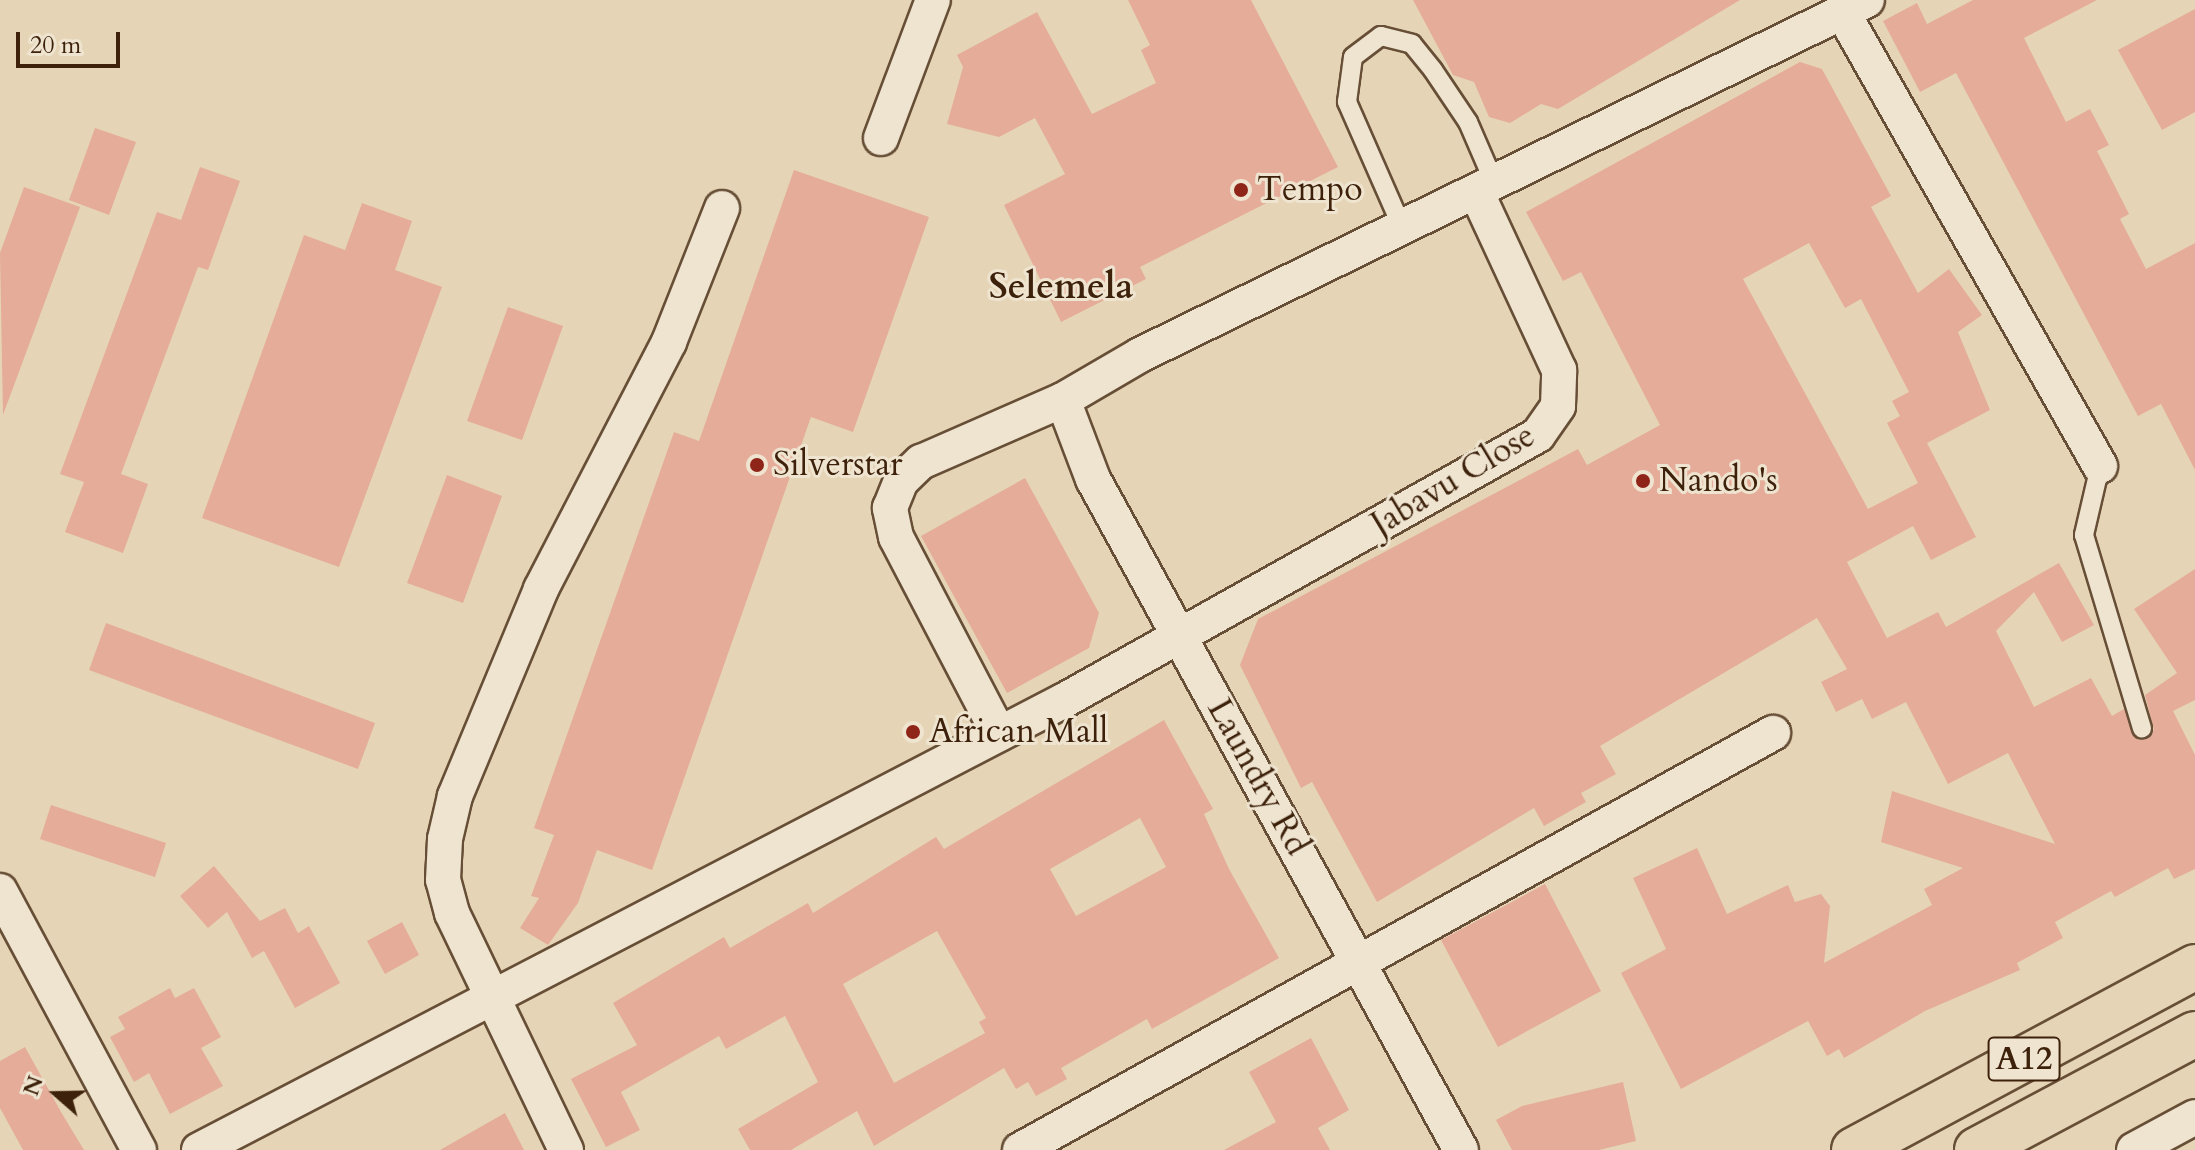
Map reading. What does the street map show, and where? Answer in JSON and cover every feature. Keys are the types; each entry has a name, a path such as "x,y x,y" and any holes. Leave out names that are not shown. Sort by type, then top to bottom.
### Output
{"main road":[{"name":"A12","path":"1854,1150 2195,967"},
{"name":"A12","path":"1977,1150 2195,1034"}],"street":[{"path":"881,138 933,0"},
{"path":"999,734 896,537 890,508 901,481 921,462 1063,400 1402,227 1855,6 2100,466"},
{"name":"Jabavu Close","path":"199,1150 489,1003 999,734 1180,637 1538,435 1558,406 1559,370 1485,187"},
{"path":"566,1150 489,1003 443,880 455,796 578,512 669,342 722,208"},
{"name":"Laundry Rd","path":"1063,400 1093,479 1362,963 1461,1150"},
{"path":"1020,1150 1773,733"},
{"path":"0,891 139,1150"},
{"path":"2134,1150 2195,1117"}],"lane":[{"path":"1402,227 1347,102 1353,57 1381,36 1412,44 1433,70 1468,122 1485,187"},
{"path":"2100,466 2084,535 2142,728"}],"building":[{"path":"1128,0 1251,0 1338,167 1140,267 1146,279 1061,322 1004,205 1065,174 1035,118 999,137 947,124 963,67 957,55 1037,12 1092,114 1156,83 1141,50 1150,45"},
{"path":"1413,0 1740,0 1558,109 1541,104 1510,123 1489,117 1474,82 1453,75"},
{"path":"1973,0 2097,0 2024,38 2066,122 2090,109 2109,145 2097,151 2129,214 2120,219 2146,269 2195,243 2195,470 2161,404 2138,416 1956,73 1920,92 1883,21 1917,3 1927,24"},
{"path":"2195,9 2195,112 2162,130 2118,50"},
{"path":"1800,62 1822,69 1891,196 1871,207 1918,293 1949,269 1982,315 1958,332 1990,410 1927,443 1976,537 1931,560 1913,526 1847,562 1887,638 1938,612 1946,627 2059,563 2094,625 2062,642 2034,592 1996,631 2034,707 2091,678 2112,716 2124,709 2140,740 2154,730 2145,695 2177,673 2134,609 2195,569 2195,700 2173,711 2195,755 2195,869 2174,879 2168,868 2115,897 2111,891 2055,922 2063,938 2017,963 2020,970 1925,1011 1844,1058 1839,1049 1827,1056 1808,1021 1681,1089 1621,973 1666,949 1633,878 1697,848 1727,914 1788,885 1795,902 1821,894 1830,906 1824,963 1932,905 1924,889 1963,868 1881,842 1892,791 2055,844 2008,753 1948,784 1906,702 1872,719 1862,699 1836,712 1821,682 1847,669 1817,618 1600,746 1616,774 1581,793 1586,802 1544,826 1534,808 1377,902 1312,782 1301,788 1240,665 1258,619 1578,449 1587,465 1660,425 1581,272 1563,281 1526,212","holes":["1809,243 1845,308 1861,299 1909,392 1892,401 1900,416 1887,423 1918,483 1868,509 1743,279"]},
{"path":"95,128 136,142 109,215 69,200"},
{"path":"200,167 240,181 208,270 198,267 121,474 148,484 123,553 65,532 84,482 60,474 157,212 181,220"},
{"path":"794,170 929,217 853,432 811,417 652,870 597,850 578,903 548,945 520,928 539,898 531,896 554,835 534,828 674,432 699,441"},
{"path":"24,187 80,207 3,415 0,253"},
{"path":"362,203 412,221 395,270 442,287 339,567 202,518 304,235 345,250"},
{"path":"508,307 563,326 522,440 467,421"},
{"path":"447,475 502,496 463,603 407,583"},
{"path":"1025,478 1099,613 1089,648 1007,693 921,536"},
{"path":"106,623 375,723 358,769 89,670"},
{"path":"1164,720 1213,809 1204,814 1229,869 1279,958 1152,1029 1147,1019 1061,1068 1067,1079 1036,1096 1028,1082 1016,1089 1004,1068 874,1146 857,1111 791,1150 750,1150 738,1129 818,1082 785,1016 726,1049 719,1036 621,1092 640,1130 606,1147 571,1079 637,1045 613,1003 724,937 730,948 808,903 813,913 936,837 944,849","holes":["1140,818 1166,867 1076,916 1050,869","937,931 986,1018 979,1022 985,1033 894,1083 843,984"]},
{"path":"51,805 166,843 155,877 40,839"},
{"path":"214,866 260,921 285,908 298,933 309,926 340,983 295,1008 264,951 252,958 227,912 208,928 180,896"},
{"path":"1545,884 1601,991 1498,1047 1441,940"},
{"path":"402,922 419,955 385,974 367,941"},
{"path":"170,988 175,998 194,988 221,1037 201,1048 223,1086 170,1114 149,1073 134,1082 110,1037 125,1029 118,1017"},
{"path":"1311,1038 1349,1110 1318,1128 1330,1150 1224,1150 1276,1122 1249,1072"},
{"path":"25,1047 84,1150 23,1150 0,1108 0,1061"},
{"path":"1623,1082 1636,1141 1599,1150 1512,1150 1496,1120 1522,1106"},
{"path":"505,1113 524,1150 440,1150"}],"place":[{"name":"Tempo","path":"1241,190"},
{"name":"Silverstar","path":"757,465"},
{"name":"Nando's","path":"1643,481"},
{"name":"African Mall","path":"913,732"}],"district":[{"name":"Selemela","path":"1061,287"}]}
